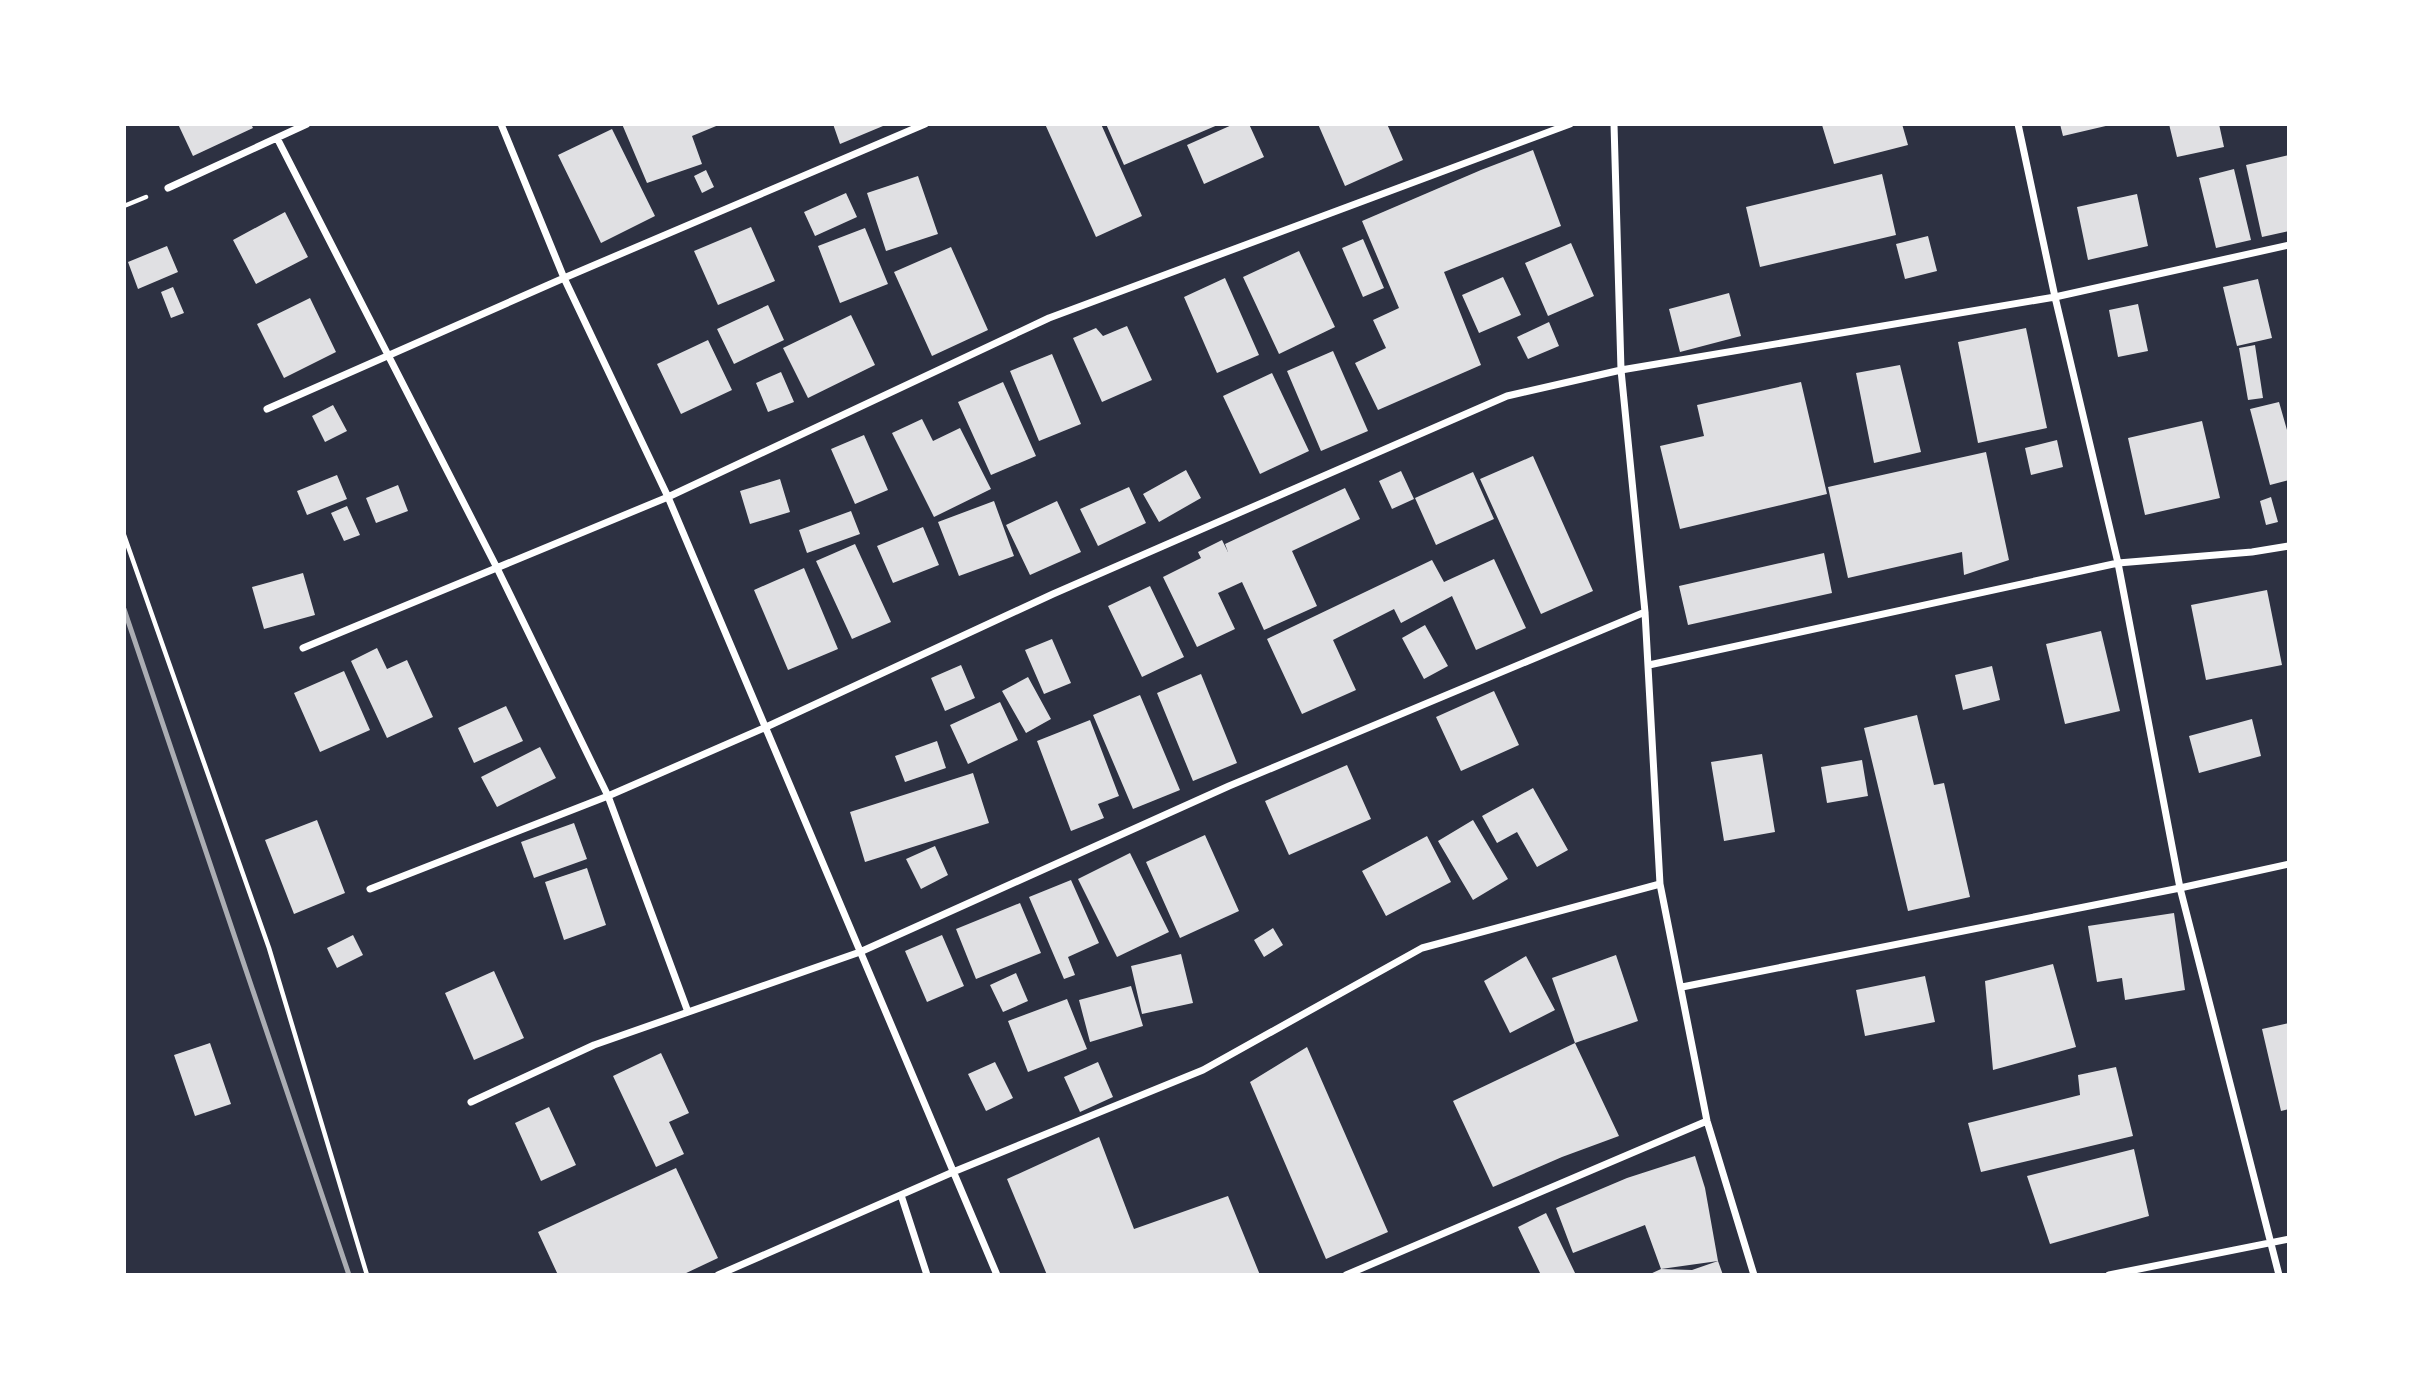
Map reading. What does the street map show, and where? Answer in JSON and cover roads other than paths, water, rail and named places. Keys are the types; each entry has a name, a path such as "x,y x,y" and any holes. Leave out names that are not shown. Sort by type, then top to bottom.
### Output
{"street":[{"path":"168,188 307,124"},
{"path":"501,124 564,278 668,497 997,1275"},
{"path":"267,409 564,278 925,124"},
{"path":"303,648 668,497 1049,318 1570,124"},
{"path":"1614,124 1621,370 1646,612 1660,884 1707,1121 1754,1275"},
{"path":"2018,124 2055,297 2118,563 2180,888 2279,1275"},
{"path":"277,138 497,568 608,796 688,1012"},
{"path":"370,889 608,796 764,728 1053,594 1507,396 1621,370 2055,297 2289,245"},
{"path":"1649,665 2118,563 2252,552 2289,545"},
{"path":"471,1102 594,1045 860,952 1228,786 1646,612"},
{"path":"1682,987 2289,864"},
{"path":"718,1275 953,1172 1203,1070 1422,948 1660,884"},
{"path":"1346,1275 1707,1121"},
{"path":"901,1195 927,1275"},
{"path":"2109,1275 2289,1239"}],"railway":[{"path":"124,609 349,1275"}]}
